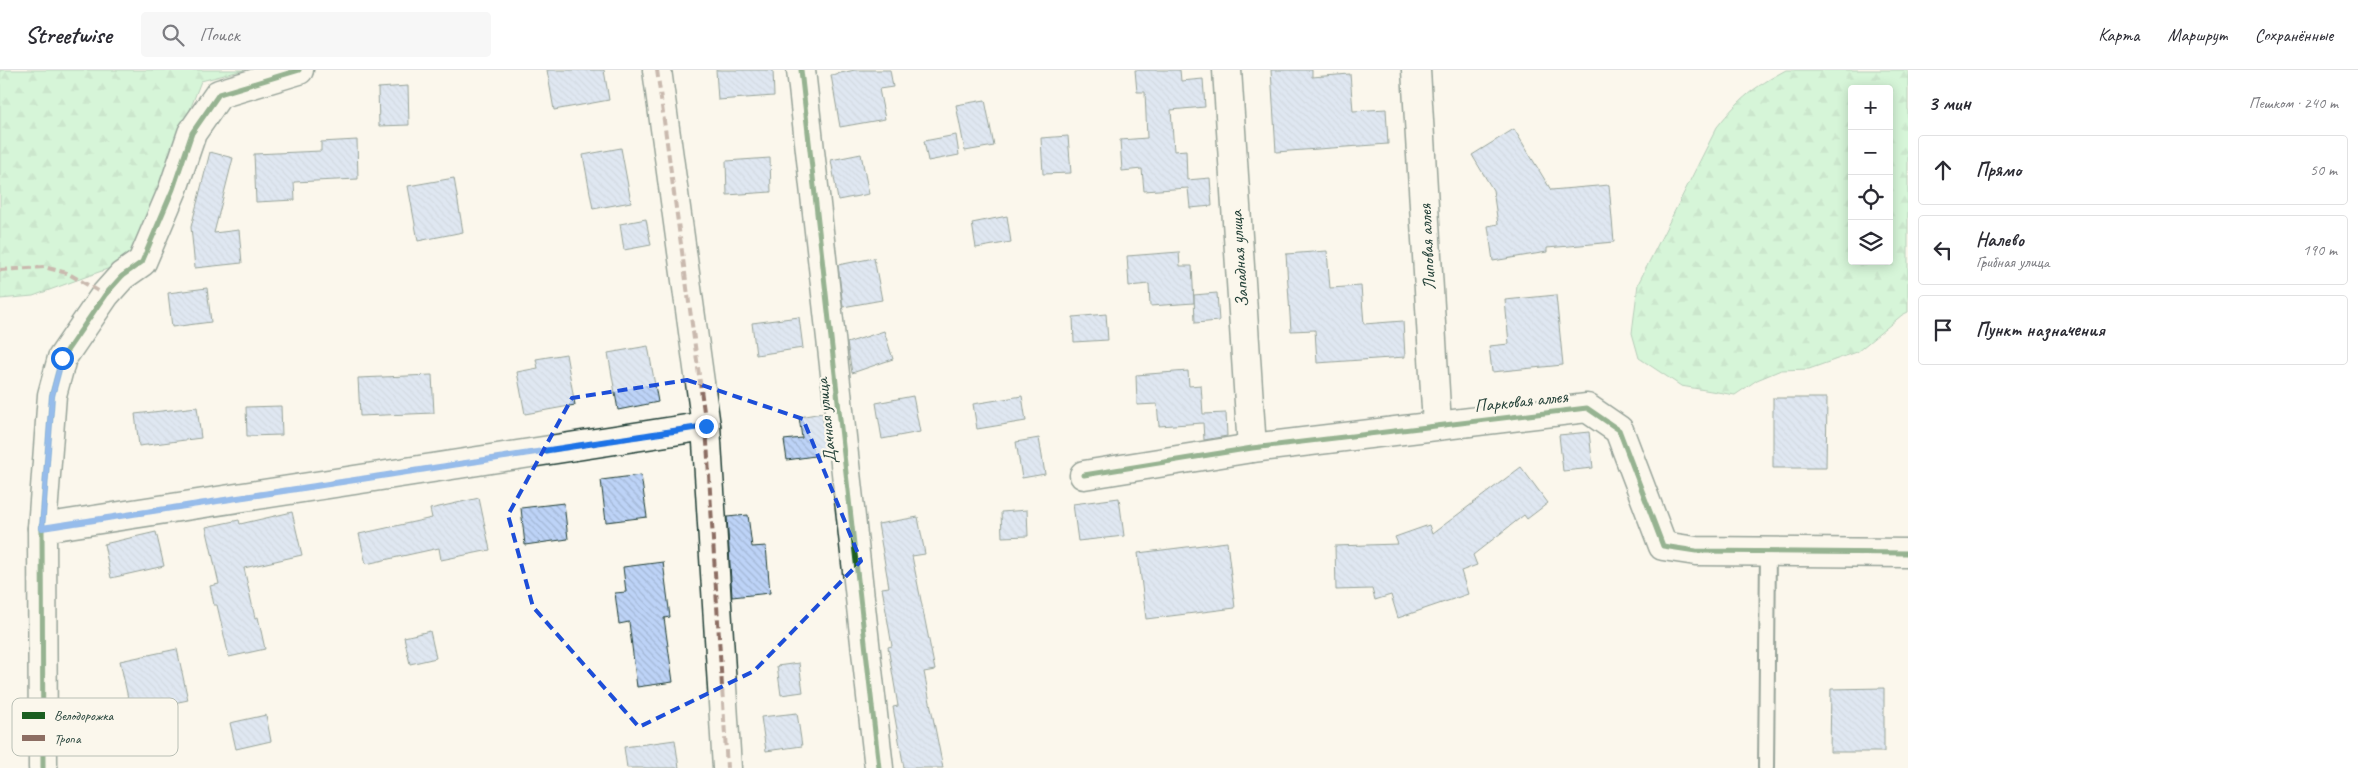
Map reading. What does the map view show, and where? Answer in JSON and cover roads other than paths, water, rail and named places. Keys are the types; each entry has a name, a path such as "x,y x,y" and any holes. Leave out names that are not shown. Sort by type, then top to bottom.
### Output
{"street":[{"path":"43,698 42,528 52,396 62,358 105,295 122,276 142,262 173,189 192,133 219,94 300,70"},
{"path":"657,70 706,426 727,768"},
{"name":"Дачная улица","path":"801,70 879,768"},
{"name":"Западная улица","path":"1227,70 1252,448"},
{"name":"Липовая аллея","path":"1416,70 1437,424"},
{"name":"Парковая аллея","path":"1084,475 1252,448 1437,424 1587,408 1619,430 1663,546 1696,551 1768,550 1908,553"},
{"path":"42,528 706,426"}],"lane":[{"path":"1766,768 1768,550"}]}
